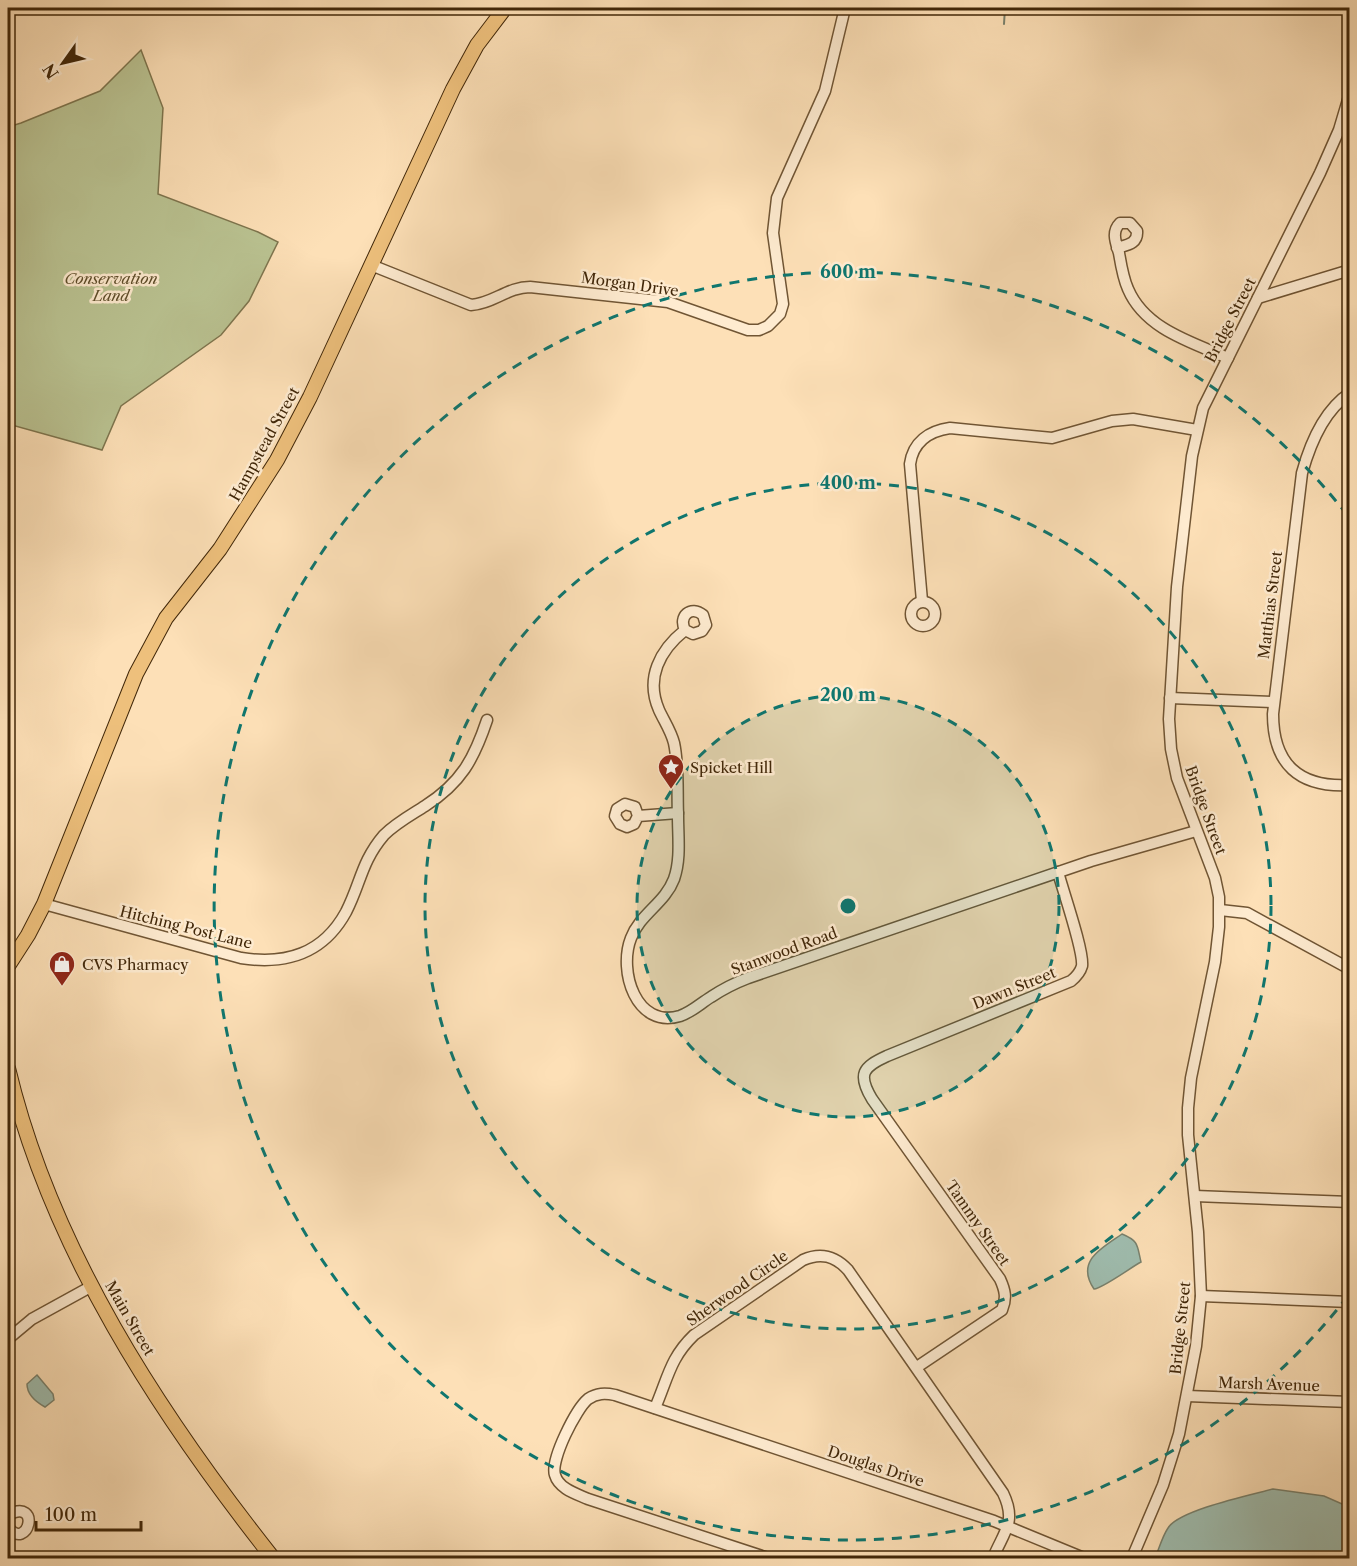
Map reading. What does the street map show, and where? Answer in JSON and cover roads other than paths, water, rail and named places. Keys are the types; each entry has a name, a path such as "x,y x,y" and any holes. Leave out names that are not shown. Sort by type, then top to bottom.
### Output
{"main road":[{"name":"Hampstead Street","path":"8,964 28,935 46,898 136,674 166,618 220,549 263,484 310,397 466,65 491,24 505,8"},
{"name":"Main Street","path":"8,1068 22,1122 41,1176 92,1286 146,1378 196,1456 273,1558"}],"street":[{"name":"Morgan Drive","path":"371,265 471,305 489,301 513,290 530,287 668,302 743,330 759,330 768,326 778,316 783,304 773,233 779,189 814,119 825,91 845,8"},
{"path":"1347,8 1350,24"},
{"name":"Bridge Street","path":"1132,1558 1168,1471 1187,1396 1196,1346 1201,1296 1188,1117 1189,1091 1215,962 1220,910 1215,878 1182,793 1174,763 1170,734 1177,587 1197,430 1203,408 1328,157 1350,93"},
{"path":"1117,248 1125,283 1141,310 1166,330 1227,358"},
{"path":"1258,298 1350,270"},
{"name":"Matthias Street","path":"1350,393 1339,400 1328,413 1312,442 1302,473 1273,702 1273,732 1276,745 1288,766 1302,776 1322,784 1350,785"},
{"path":"922,601 910,465 915,448 927,436 950,428 1052,438 1120,419 1146,420 1197,430"},
{"name":"Stanwood Road","path":"685,630 670,643 662,654 653,678 654,697 671,734 676,753 678,857 673,881 666,894 637,926 627,953 627,975 633,994 645,1008 661,1016 678,1016 688,1013 715,994 748,978 1058,872 1138,846 1196,831"},
{"path":"1170,698 1273,702"},
{"name":"Hitching Post Lane","path":"46,898 241,958 274,961 298,955 321,942 337,926 346,912 367,858 387,833 447,790 464,772 476,750 487,720"},
{"path":"638,816 678,813"},
{"name":"Dawn Street","path":"865,1071 872,1063 887,1056 1071,981 1078,976 1082,968 1082,960 1058,872"},
{"path":"1220,910 1238,910 1247,913 1350,969"},
{"name":"Tammy Street","path":"865,1071 864,1084 872,1099 1000,1279 1005,1294 1006,1301 1002,1310 917,1367"},
{"path":"1195,1196 1350,1202"},
{"name":"Sherwood Circle","path":"656,1408 674,1359 694,1335 803,1260 819,1256 836,1259 848,1270 1003,1493 1010,1511 1007,1526 993,1558"},
{"path":"8,1339 32,1319 92,1286"},
{"path":"1201,1296 1350,1302"},
{"path":"656,1408 607,1393 590,1398 580,1408 556,1460 555,1476 560,1483 588,1499 768,1558"},
{"name":"Marsh Avenue","path":"1187,1396 1350,1402"},
{"name":"Douglas Drive","path":"656,1408 1007,1526 1084,1558"},
{"path":"8,1515 22,1512 28,1517 29,1524 26,1531 20,1534 13,1533 8,1527"}],"waterway":[{"path":"1004,24 1005,8"}],"place":[{"name":"Spicket Hill","path":"671,790"},
{"name":"CVS Pharmacy","path":"62,987"}],"park label":[{"name":"Conservation Land","path":"111,286"}]}
